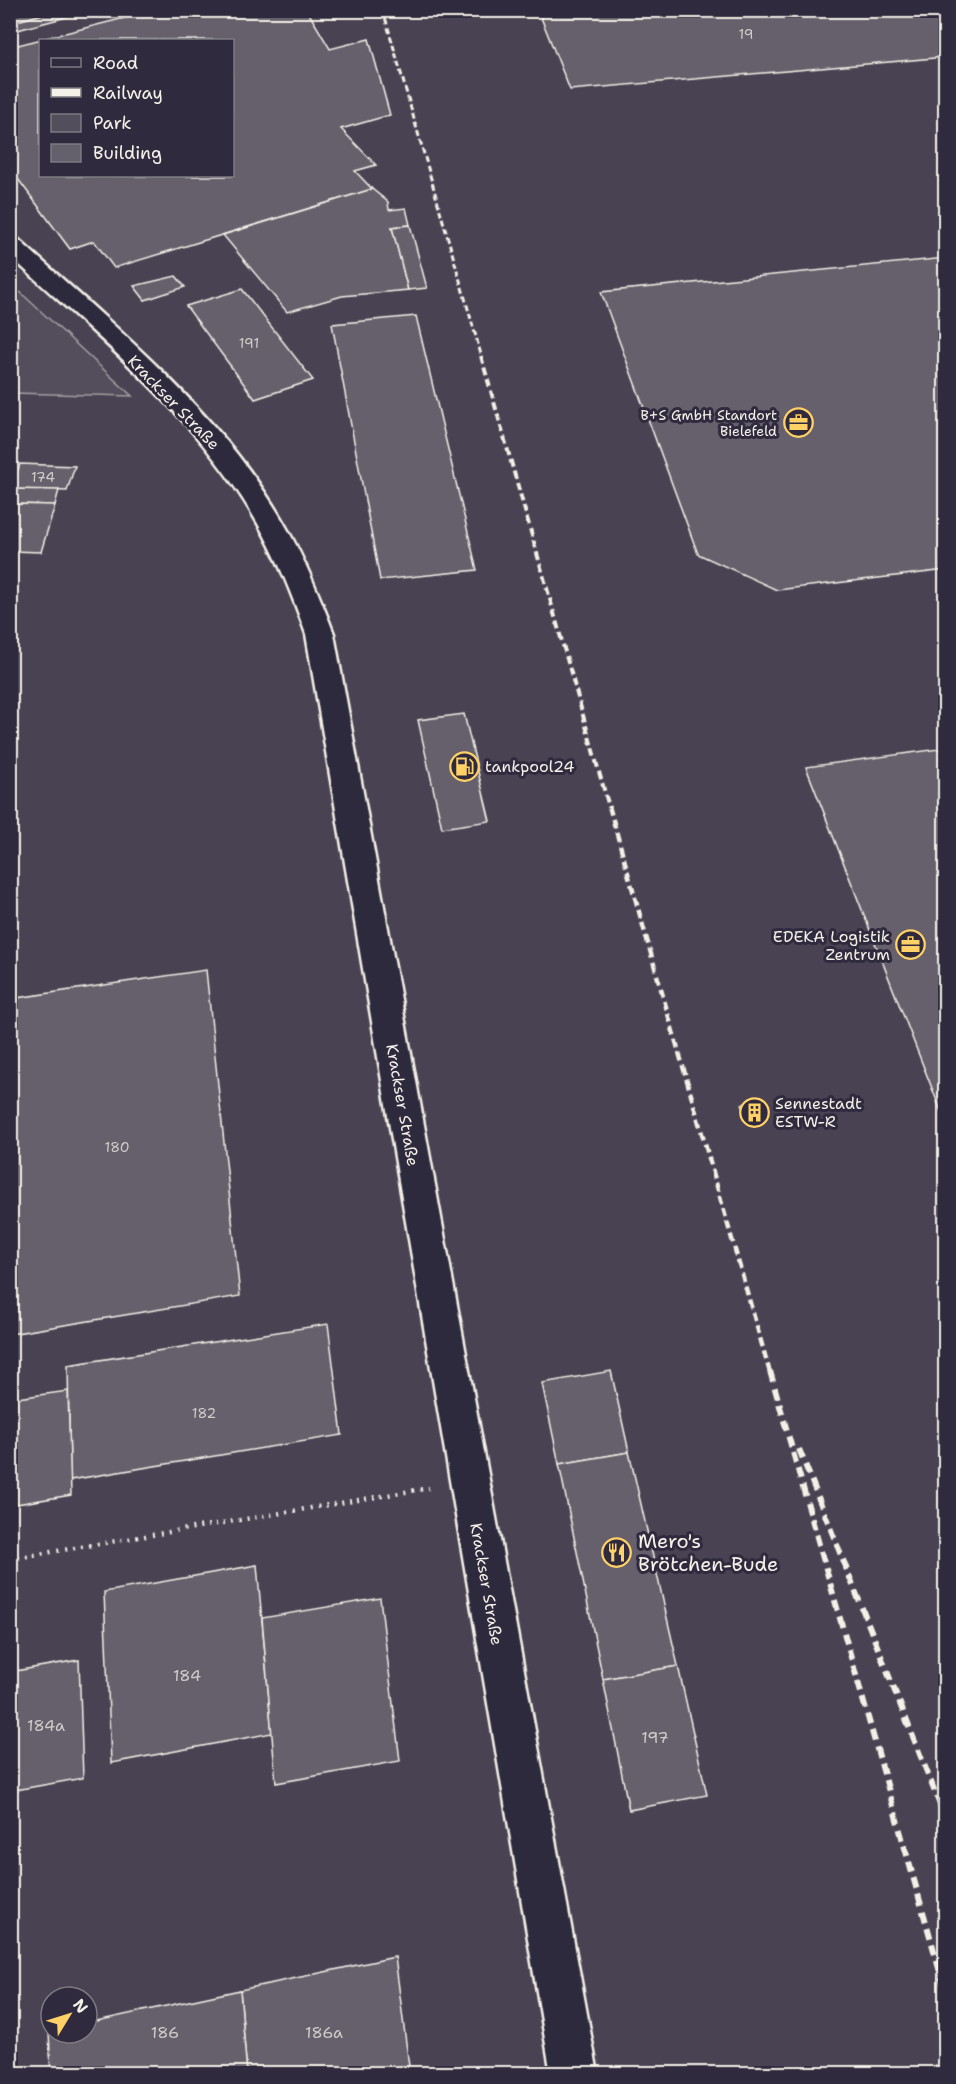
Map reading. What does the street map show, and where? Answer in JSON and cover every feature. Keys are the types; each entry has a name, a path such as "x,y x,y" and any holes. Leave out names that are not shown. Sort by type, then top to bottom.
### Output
{"street":[{"name":"Krackser Straße","path":"10,244 186,410 230,459 265,511 298,571 312,604 322,645 575,2073"}],"path":[{"path":"10,1559 469,1482"}],"shaded area":[{"path":"11,11 945,11 945,2073 11,2074 11,393 131,396 11,283"}],"green space":[{"path":"20,292 132,396 11,393 11,296"}],"building":[{"path":"10,10 58,10 10,23"},
{"path":"58,10 93,10 10,32 10,23"},
{"path":"156,10 307,10 330,49 369,39 390,115 341,129 376,165 355,171 372,189 114,268 94,241 70,249 18,179 10,179 10,47 39,40 39,177 234,177 234,39 42,39"},
{"path":"538,10 946,10 946,57 570,90"},
{"path":"372,189 388,202 389,210 406,208 410,225 392,227 408,290 342,296 287,312 223,235"},
{"path":"410,225 427,288 408,290 392,227"},
{"name":"B+S GmbH Standort Bielefeld","path":"946,258 946,570 777,590 698,554 601,292"},
{"path":"176,276 185,287 145,300 134,286"},
{"path":"242,289 313,380 255,399 186,306"},
{"path":"416,316 477,570 380,580 332,324"},
{"path":"20,464 75,466 67,491 11,489"},
{"path":"10,489 59,490 55,505 10,504"},
{"path":"10,504 55,505 41,552 10,551"},
{"path":"464,714 490,821 442,828 418,720"},
{"name":"EDEKA Logistik Zentrum","path":"946,748 946,1124 806,767"},
{"path":"206,970 240,1296 10,1334 10,999"},
{"name":"Sennestadt ESTW-R","path":"759,1101 765,1120 749,1123 742,1104"},
{"path":"328,1324 342,1435 70,1480 68,1365"},
{"path":"611,1371 629,1452 559,1464 542,1383"},
{"path":"68,1391 71,1495 10,1505 10,1399"},
{"path":"629,1452 678,1666 603,1679 559,1464"},
{"path":"257,1565 272,1733 111,1763 104,1592"},
{"path":"380,1598 400,1761 276,1783 262,1618"},
{"path":"79,1660 83,1778 10,1791 10,1672"},
{"path":"678,1666 707,1795 629,1810 603,1679"},
{"path":"395,1957 410,2074 247,2074 240,1990"},
{"path":"240,1990 247,2074 51,2074 50,2045 99,2045 99,2020"}],"railway":[{"path":"383,10 482,358"},
{"path":"481,356 609,807"},
{"path":"609,806 770,1373"},
{"path":"770,1371 946,1993"},
{"path":"799,1449 946,1820"}],"place":[{"name":"B+S GmbH Standort Bielefeld","path":"798,423"},
{"name":"tankpool24","path":"464,766"},
{"name":"EDEKA Logistik Zentrum","path":"911,945"},
{"name":"Sennestadt ESTW-R","path":"754,1112"},
{"name":"Mero's Brötchen-Bude","path":"617,1553"}]}
